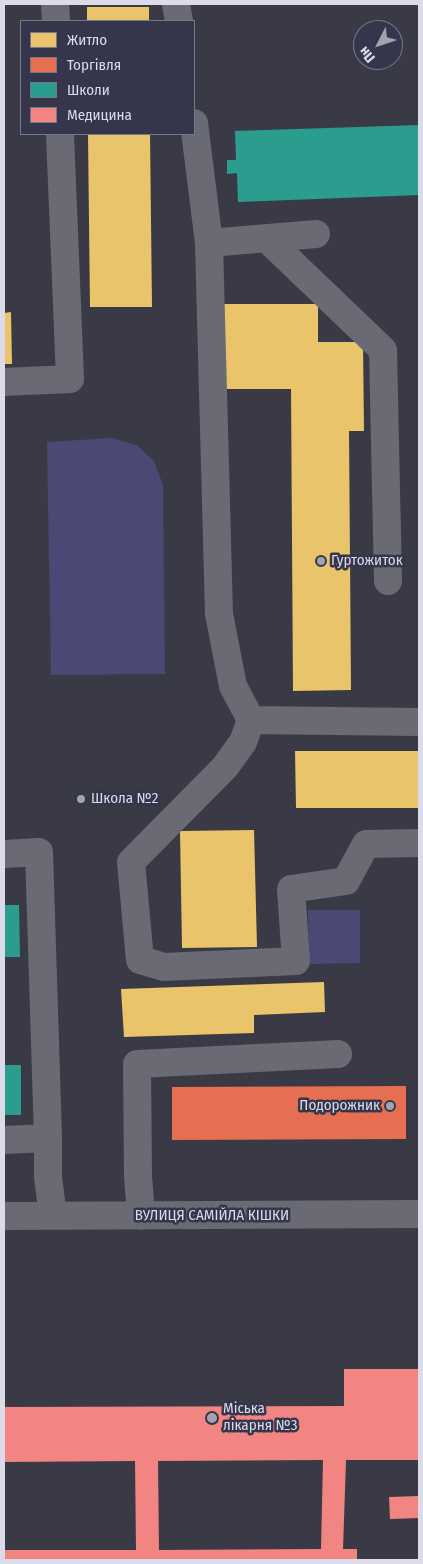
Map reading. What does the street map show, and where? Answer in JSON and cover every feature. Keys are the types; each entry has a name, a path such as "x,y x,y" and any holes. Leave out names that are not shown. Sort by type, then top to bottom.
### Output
{"street":[{"path":"55,4 56,20"},
{"path":"176,4 179,20"},
{"path":"195,131 209,243 218,614 233,686 251,720 244,742 225,767 131,862 140,960 164,967 296,961 292,889 346,881 366,844 419,843"},
{"path":"4,382 70,379 60,135"},
{"path":"209,243 316,234"},
{"path":"266,238 383,350 388,581"},
{"path":"251,720 419,722"},
{"path":"4,854 39,852 48,1177 53,1216"},
{"path":"141,1216 138,1176 137,1064 338,1054"},
{"path":"4,1140 48,1138"},
{"name":"ВУЛИЦЯ САМІЙЛА КІШКИ","path":"4,1216 419,1214"}],"shaded area":[{"path":"112,438 138,446 154,461 163,485 165,674 51,675 47,442"},
{"path":"308,910 360,910 360,963 309,964"}],"building: Житло":[{"path":"87,7 149,7 149,20 87,20"},
{"path":"88,135 150,135 152,307 90,307"},
{"path":"221,304 318,304 318,342 363,342 364,431 349,431 351,690 293,691 291,389 222,389"},
{"path":"11,312 12,364 4,364 4,313"},
{"path":"295,751 419,751 419,808 296,808"},
{"path":"254,830 257,947 182,948 180,831"},
{"path":"324,982 325,1012 254,1015 254,1033 124,1037 121,989"}],"building: Торгівля":[{"path":"406,1086 406,1139 172,1140 172,1087"}],"building: Школи":[{"path":"419,125 419,195 238,202 237,173 227,174 227,160 236,160 235,131"},
{"path":"4,905 19,905 20,957 4,957"},
{"path":"4,1065 21,1065 21,1115 4,1115"}],"building: Медицина":[{"path":"344,1369 419,1369 419,1460 346,1460 343,1549 357,1549 357,1560 4,1560 4,1550 136,1550 135,1461 4,1462 4,1407 344,1406","holes":["323,1460 321,1549 159,1550 158,1461"]},
{"path":"419,1496 419,1518 390,1519 389,1497"}],"place":[{"name":"Гуртожиток","path":"321,561"},
{"name":"Школа №2","path":"81,799"},
{"name":"Подорожник","path":"390,1106"},
{"name":"Міська лікарня №3","path":"212,1418"}]}
